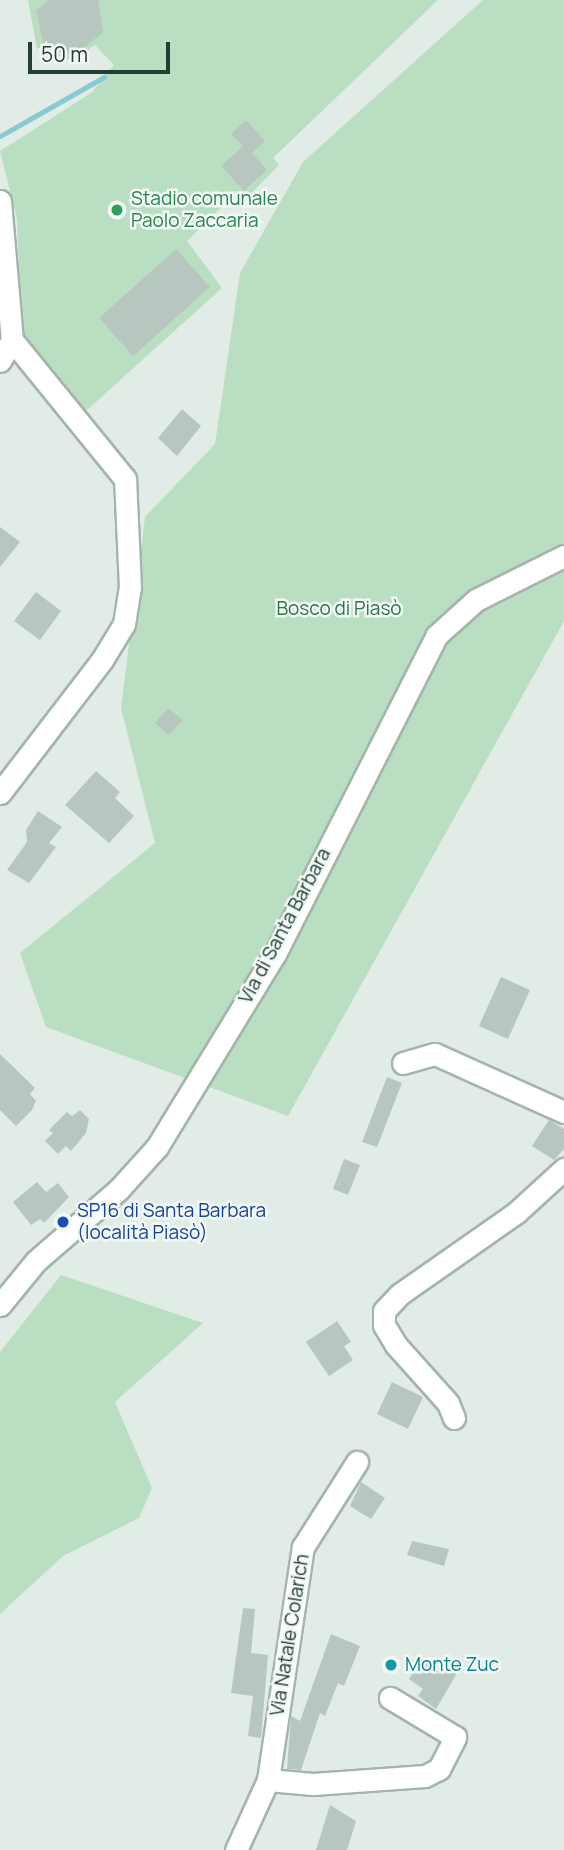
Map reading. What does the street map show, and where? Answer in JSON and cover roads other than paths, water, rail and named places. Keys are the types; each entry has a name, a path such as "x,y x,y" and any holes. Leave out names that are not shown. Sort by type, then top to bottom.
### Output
{"street":[{"path":"0,201 12,340 125,479 130,589 124,624 102,660 0,793"},
{"path":"0,361 12,340"},
{"name":"Via di Santa Barbara","path":"0,1305 36,1261 119,1189 157,1147 275,954 436,636 476,600 564,556"},
{"path":"403,1063 435,1054 564,1112"},
{"path":"454,1418 448,1403 396,1345 384,1325 384,1311 400,1294 517,1212 564,1169"},
{"name":"Via Natale Colarich","path":"236,1850 268,1780 303,1547 357,1462"},
{"path":"268,1780 313,1784 375,1776 425,1776 439,1769 455,1737 390,1698"}],"waterway":[{"path":"0,136 104,77"}],"place":[{"name":"Stadio comunale Paolo Zaccaria","path":"117,210"},
{"name":"SP16 di Santa Barbara (località Piasò)","path":"63,1222"},
{"name":"Monte Zuc","path":"391,1665"}],"park label":[{"name":"Bosco di Piasò","path":"339,609"}]}
